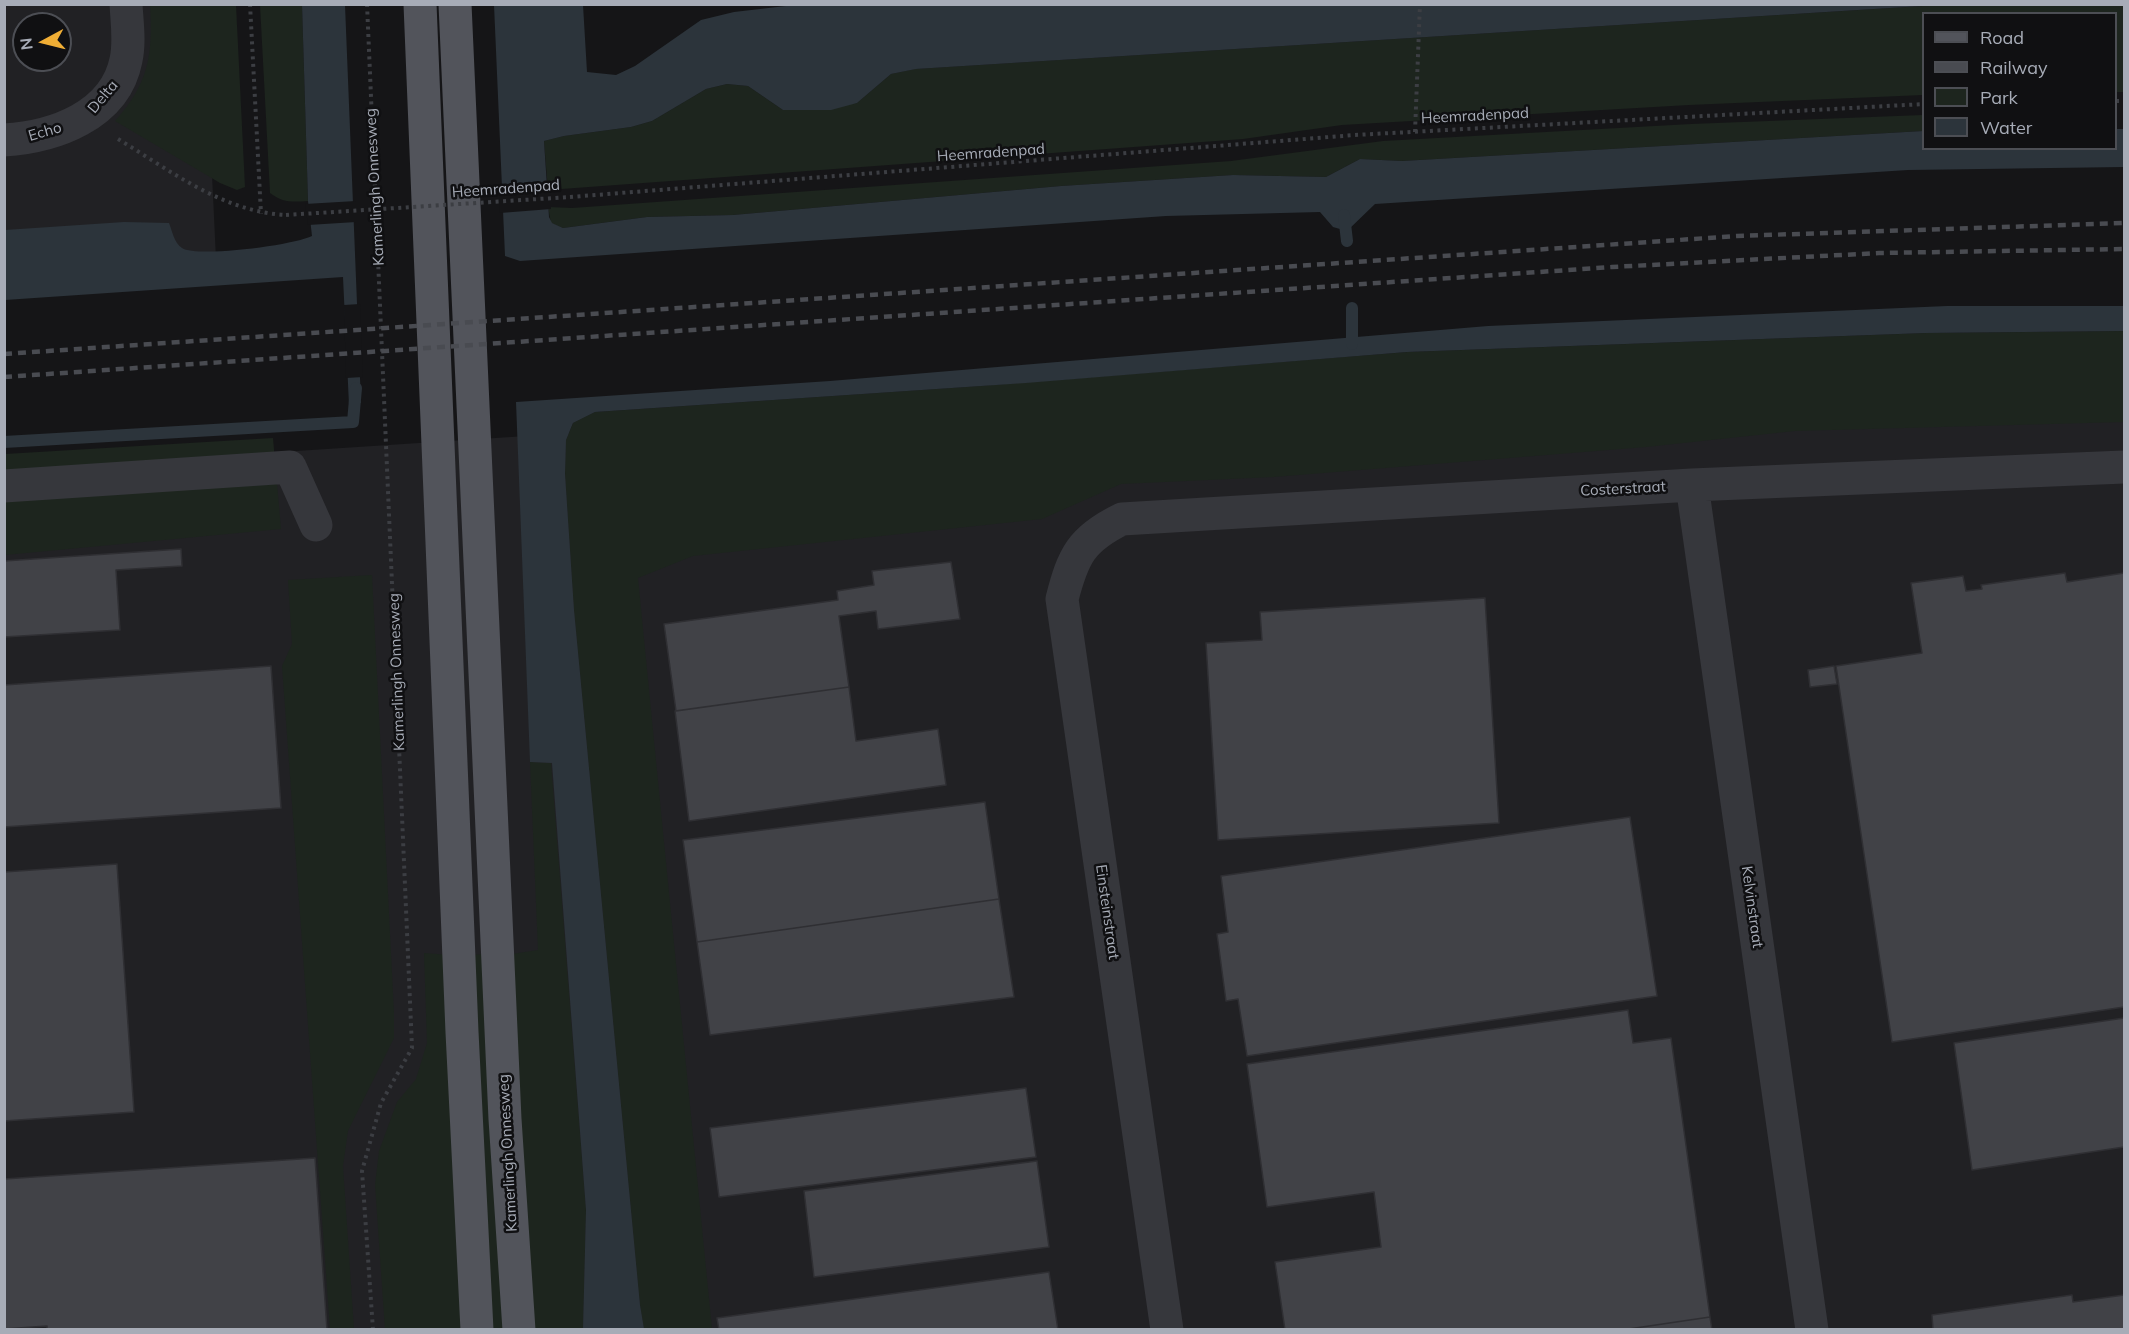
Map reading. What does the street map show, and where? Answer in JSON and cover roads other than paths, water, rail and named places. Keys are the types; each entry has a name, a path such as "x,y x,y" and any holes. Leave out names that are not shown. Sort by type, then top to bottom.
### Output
{"main road":[{"path":"420,4 462,1032 477,1329"},
{"name":"Kamerlingh Onnesweg","path":"455,4 503,1085 519,1329"}],"street":[{"name":"Delta","path":"84,118 118,81 126,60 126,4"},
{"name":"Echo","path":"4,140 50,134 84,118"},
{"path":"4,486 290,467 316,525"},
{"name":"Costerstraat","path":"1122,519 1692,485 2124,467"},
{"name":"Kelvinstraat","path":"1692,485 1812,1329"},
{"name":"Einsteinstraat","path":"1122,519 1097,531 1077,554 1068,574 1062,599 1167,1329"}],"water":[{"path":"803,4 1938,5 916,69 891,74 857,103 831,110 783,110 748,86 727,84 706,89 652,121 631,127 544,141 549,217 552,223 563,228 647,217 733,215 1061,186 1233,175 1326,177 1360,159 1402,161 1922,131 1922,150 2117,150 2117,129 2124,129 2124,167 1908,170 1375,204 1347,231 1333,227 1320,212 1166,216 520,261 505,256 494,5 583,5 587,72 616,75 635,66 701,20 734,12"},
{"path":"302,5 345,5 361,403 349,405 343,277 5,300 5,230 124,222 169,223 179,246 191,251 207,252 267,246 312,236 308,201"},
{"path":"1947,306 2124,306 2124,331 1926,333 1407,352 1026,383 595,412 573,423 566,440 565,474 574,610 644,1329 583,1329 586,1210 552,763 530,762 516,402 830,381 1488,326"}],"waterway":[{"path":"1344,215 1347,241"},
{"path":"1352,308 1352,344"},
{"path":"4,442 353,422 356,388"}],"railway":[{"path":"4,354 1737,236 2124,223"},
{"path":"4,377 1612,267 1879,253 2124,249"}]}
